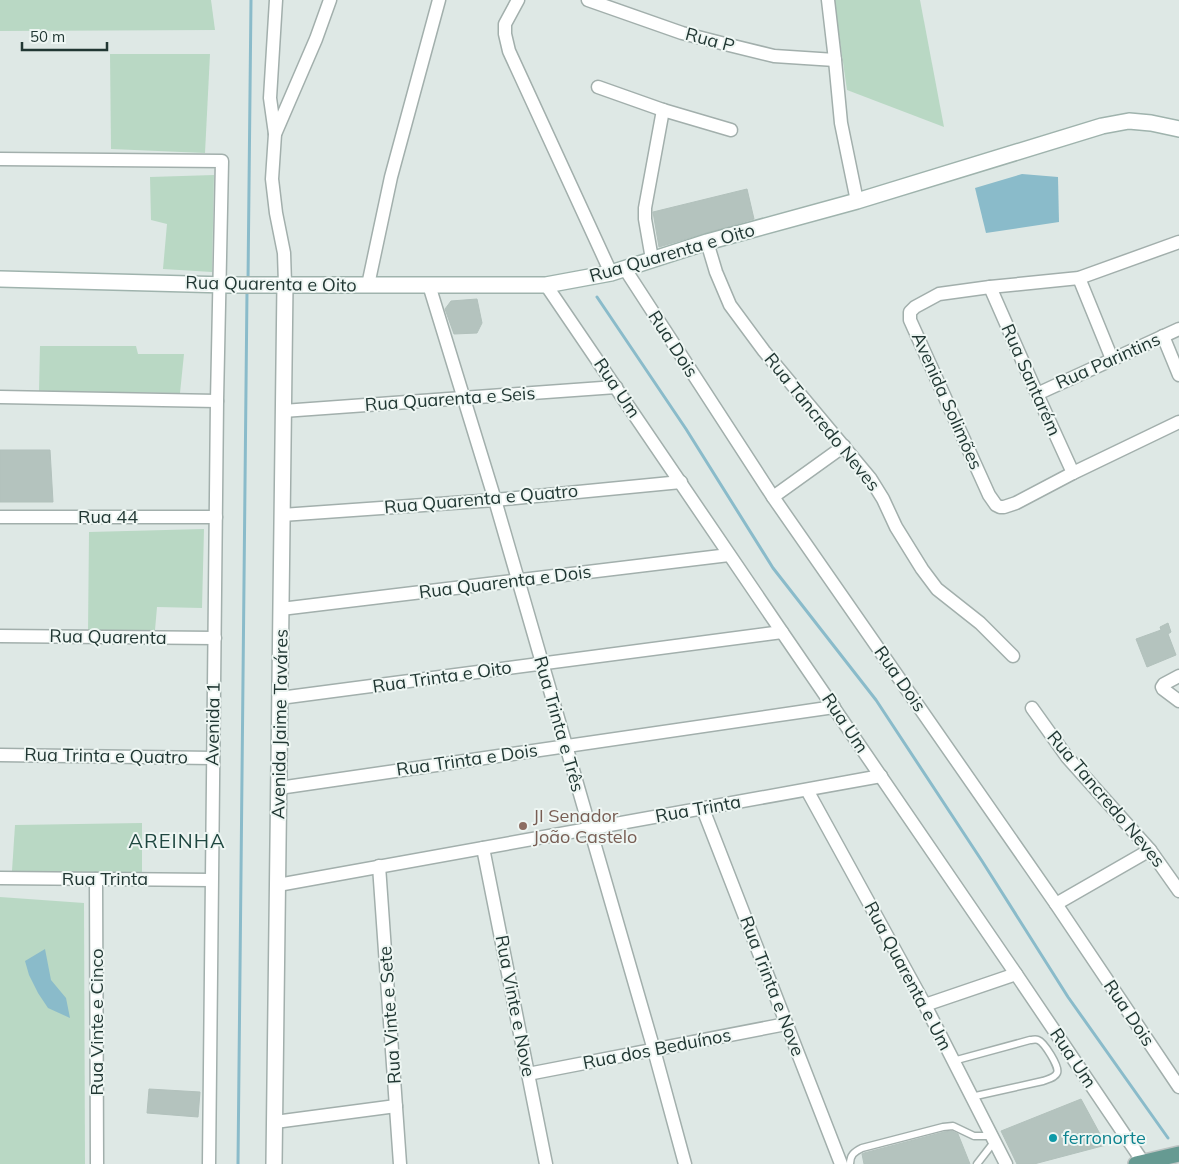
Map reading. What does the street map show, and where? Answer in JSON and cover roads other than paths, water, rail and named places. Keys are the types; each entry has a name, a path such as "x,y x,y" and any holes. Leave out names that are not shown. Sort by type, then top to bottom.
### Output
{"main road":[{"name":"Rua Quarenta e Oito","path":"0,279 223,284 546,284 618,271 707,242 856,201 1102,126 1129,121 1179,128"},
{"name":"Avenida Jaime Taváres","path":"274,1164 285,284"},
{"path":"1139,1163 1179,1154"}],"street":[{"path":"276,0 270,98 275,134 272,179 284,253 285,284"},
{"path":"275,134 316,39 330,0"},
{"path":"368,285 391,177 438,0"},
{"name":"Rua Dois","path":"518,0 505,24 509,51 618,271 1056,904 1179,1087"},
{"name":"Rua P","path":"588,0 682,33 774,56 835,60"},
{"path":"828,0 841,123 856,201"},
{"path":"598,87 663,110 731,130"},
{"path":"652,259 645,208 663,110"},
{"name":"Avenida 1","path":"0,159 222,161 223,284 217,401 209,1164"},
{"name":"Rua Tancredo Neves","path":"707,242 716,272 730,305 764,351 870,478 922,569 937,589 980,623 1013,656"},
{"name":"Avenida Solimões","path":"1179,242 1079,278 990,286 939,294 915,307 910,312 910,320 989,495 996,505 1004,507 1016,503 1179,422"},
{"path":"1079,278 1112,359"},
{"name":"Rua Um","path":"546,284 1016,974 1139,1163"},
{"name":"Rua Trinta e Três","path":"429,285 495,500 654,1050 685,1164"},
{"name":"Rua Santarém","path":"990,286 1073,473"},
{"name":"Rua Parintins","path":"1037,394 1179,329"},
{"path":"1163,336 1179,375"},
{"name":"Rua Quarenta e Seis","path":"284,411 616,387"},
{"path":"0,397 217,401"},
{"path":"773,497 844,446"},
{"name":"Rua Quarenta e Quatro","path":"282,515 495,500 680,482"},
{"name":"Rua 44","path":"0,517 216,517"},
{"name":"Rua Quarenta e Dois","path":"281,609 729,555"},
{"name":"Rua Trinta e Oito","path":"280,698 782,632"},
{"name":"Rua Quarenta","path":"0,636 215,638"},
{"path":"1179,676 1162,687 1179,701"},
{"name":"Rua Trinta e Dois","path":"279,788 834,707"},
{"name":"Rua Tancredo Neves","path":"1032,708 1067,756 1150,850 1179,891"},
{"name":"Rua Trinta e Quatro","path":"0,755 212,758"},
{"name":"Rua Trinta","path":"278,885 881,776"},
{"name":"Rua Quarenta e Um","path":"807,790 925,1005 1006,1164"},
{"name":"Rua Trinta e Nove","path":"703,808 840,1164"},
{"name":"Rua Vinte e Nove","path":"483,848 546,1164"},
{"path":"1056,904 1150,850"},
{"name":"Rua Vinte e Sete","path":"379,866 400,1164"},
{"name":"Rua Trinta","path":"0,878 211,880"},
{"name":"Rua Vinte e Cinco","path":"96,879 97,1164"},
{"path":"925,1005 1016,974"},
{"name":"Rua dos Beduínos","path":"528,1074 786,1024"},
{"path":"275,1122 396,1106"}],"lane":[{"path":"953,1061 1030,1040 1038,1040 1050,1054 1058,1069 1058,1073 1043,1081 971,1097"},
{"path":"850,1164 850,1158 854,1152 862,1148 943,1126 953,1126 974,1136 993,1139 977,1164"}],"water":[{"path":"1022,174 1058,177 1059,222 986,233 975,188"},
{"path":"45,949 51,980 66,998 70,1018 48,1008 29,975 25,961"}],"waterway":[{"path":"248,282 251,0"},
{"path":"238,1164 247,291"},
{"path":"597,297 686,429 773,568 876,700 982,861 1068,997 1168,1138"}],"place":[{"name":"JI Senador João Castelo","path":"523,826"},
{"name":"ferronorte","path":"1053,1138"}],"district":[{"name":"AREINHA","path":"177,841"}]}
